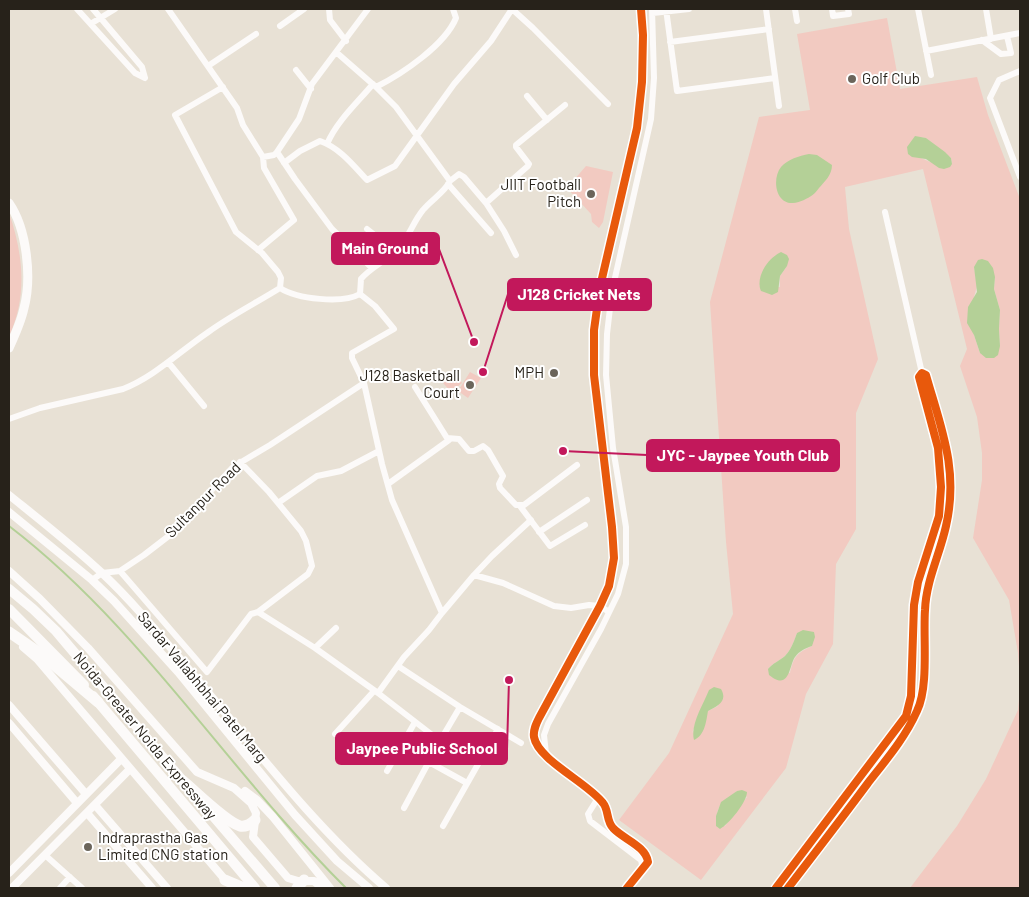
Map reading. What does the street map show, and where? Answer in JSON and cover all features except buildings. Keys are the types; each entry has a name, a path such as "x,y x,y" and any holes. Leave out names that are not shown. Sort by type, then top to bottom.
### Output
{"highway":[{"name":"Noida-Greater Noida Expressway","path":"9,588 33,608 56,632 276,888"},
{"name":"Noida-Greater Noida Expressway","path":"9,609 75,675 256,888"},
{"path":"9,633 41,654 98,702"},
{"path":"183,781 227,819 240,826 246,826 255,820"},
{"path":"229,884 244,888"}],"main road":[{"path":"9,203 22,235 27,262 25,306 18,330 9,348"}],"street":[{"path":"77,9 92,23 135,73 145,78 142,67 93,9"},
{"path":"92,23 115,9"},
{"path":"168,9 240,112 244,125 263,157 264,168 294,220 258,250"},
{"path":"280,26 304,9"},
{"path":"329,9 330,20 346,41"},
{"path":"263,157 274,155 277,152 299,119 311,89 325,66 346,41 368,9"},
{"path":"327,144 336,126 374,85 397,76 442,40 456,18 453,9"},
{"path":"284,163 300,151 320,141 331,145 367,180 394,166 454,84 491,41 512,9 608,104"},
{"path":"627,888 643,870 648,862 648,857 612,827 609,823 604,804 594,793 546,755 538,746 534,736 535,726 609,586 614,558 594,375 594,330 600,287 637,128 642,82 643,35 641,9"},
{"path":"546,755 544,735 548,724 618,594 626,564 626,526 613,448 606,375 607,334 612,291 651,119 654,78 652,11 689,9"},
{"path":"766,9 779,106"},
{"path":"795,9 797,21"},
{"path":"832,9 833,16 849,14 848,9"},
{"path":"918,9 931,75"},
{"path":"986,9 992,39"},
{"path":"666,10 677,91 775,78"},
{"path":"670,42 769,29"},
{"path":"926,51 1020,33"},
{"path":"208,66 256,34"},
{"path":"982,40 1001,54 1010,53 1007,36"},
{"path":"336,52 396,107 449,182 492,233"},
{"path":"296,70 311,89"},
{"path":"1020,71 999,80 990,98 1020,177"},
{"path":"222,87 175,115 236,232 258,250 280,274 280,288"},
{"path":"527,96 547,120"},
{"path":"486,204 528,166 529,164 516,145 565,105"},
{"path":"277,152 332,229 372,268"},
{"path":"360,294 361,279 372,268 396,252 405,242 422,211 457,175 462,175 486,204 504,231 516,254"},
{"path":"626,176 639,177"},
{"path":"788,888 880,768 904,734 919,708 924,671 924,608 946,527 950,501 950,473 946,443 926,375 922,373 886,212"},
{"path":"367,229 396,252"},
{"path":"280,288 290,293 338,300 360,294"},
{"path":"9,418 40,408 123,389 135,384 207,332 280,288"},
{"path":"360,294 375,306 394,329 352,353 352,358 364,383 392,500 442,613"},
{"path":"168,362 204,406"},
{"path":"776,888 906,716 912,696 914,605 918,582 939,516 941,487 938,448 919,377 922,373"},
{"name":"Sultanpur Road","path":"92,580 102,573 120,571 170,536 224,475 240,462 270,445 364,383"},
{"path":"415,388 449,440"},
{"path":"388,484 449,440 456,438 469,451 474,451 481,447 486,448 502,473 499,484 500,488 512,503 520,506 549,545 551,546 585,525"},
{"path":"278,504 317,476 341,471 379,451"},
{"path":"120,571 207,672 251,614 258,612 312,569 304,536 240,462"},
{"path":"520,506 528,503 576,465"},
{"name":"Sardar Vallabhbhai Patel Marg","path":"9,495 102,573 185,664 309,813 357,864 386,888"},
{"path":"540,532 587,500"},
{"path":"609,504 622,503"},
{"name":"Sardar Vallabhbhai Patel Marg","path":"9,512 92,580 114,601 178,672 296,815 337,861 370,888"},
{"path":"335,734 376,692 474,575 531,520"},
{"path":"9,571 40,599 88,648 197,772 225,783 243,795 255,809 253,833 255,841 286,876 301,884 314,881 322,888"},
{"path":"474,575 503,582 554,606 571,608 589,605 600,606 609,612"},
{"path":"258,612 314,648 440,741"},
{"path":"314,648 336,628"},
{"path":"9,633 36,659 229,884"},
{"path":"398,666 460,707 521,743"},
{"path":"9,705 86,794"},
{"path":"404,808 460,707"},
{"path":"387,770 415,722"},
{"path":"9,723 77,802"},
{"path":"443,826 498,729"},
{"path":"178,749 201,769 242,788 257,800 330,888"},
{"path":"9,873 121,759"},
{"path":"429,762 467,783"},
{"path":"872,762 880,768"},
{"path":"12,888 130,769"},
{"path":"598,798 588,814 590,821 641,860 643,870"},
{"path":"95,805 167,888"},
{"path":"87,813 152,888"},
{"path":"255,820 273,817"},
{"path":"45,855 82,888"},
{"path":"301,884 310,872 311,863"},
{"path":"60,888 70,877"}],"shaded area":[{"path":"887,18 900,89 977,77 988,115 1020,199 1020,680 1018,653 1009,600 973,538 982,480 982,453 977,417 960,366 967,349 923,169 845,187 849,229 878,359 856,413 856,529 836,564 833,644 806,694 786,768 701,880 619,820 669,753 733,614 726,542 710,302 759,117 810,110 797,34","holes":["915,137 926,138 951,158 952,164 930,162 921,158","787,266 780,276 780,287 759,286","974,267 995,277 994,289 1000,310 1000,346 980,353 974,335 974,297 977,286","797,633 812,646 797,656 790,673 768,669 783,658 792,645","709,691 718,706 708,711 692,733","737,791 747,797 725,826 716,826 717,812 721,805"]},
{"path":"915,136 926,138 945,152 951,158 952,164 950,167 939,168 926,159 912,157 908,154 907,147"},
{"path":"809,154 817,155 832,165 832,169 816,192 796,203 787,202 782,199 777,190 778,172 790,160"},
{"name":"JIIT Football Pitch","path":"586,166 613,172 603,222 599,228 592,222 591,214 567,188"},
{"path":"9,213 18,243 21,290 19,306 9,336"},
{"path":"781,252 787,255 789,259 787,266 780,276 778,292 772,295 761,291 761,274 767,263"},
{"path":"978,260 988,261 993,268 995,277 994,289 1000,310 1000,346 998,355 994,358 986,358 980,353 974,335 967,323 968,307 977,292 974,267"},
{"name":"J128 Basketball Court","path":"470,372 481,378 468,398 458,391"},
{"path":"456,373 462,383 451,392 443,383"},
{"path":"803,630 814,632 815,637 812,646 797,655 785,679 776,679 769,675 768,669 785,656 791,648 797,633"},
{"path":"714,687 721,689 723,700 708,711 703,732 694,740 693,734 698,715 709,690"},
{"path":"1020,689 1020,888 910,888 957,826 986,779 1018,710"},
{"path":"737,791 747,792 741,807 720,829 716,826 716,816 721,802"}],"waterway":[{"path":"9,526 57,566 143,654 263,797 346,888"}],"cycle path":[{"path":"627,888 648,862 643,851 613,828 609,822 605,806 596,795 544,754 537,746 534,734 539,718 600,606 609,586 614,558 594,375 594,330 600,287 637,128 642,82 643,35 641,9"},
{"path":"776,888 906,716 911,696 914,605 918,582 939,516 941,487 938,448 919,377 922,373 926,375 942,431 949,468 950,486 946,526 926,599 925,662 921,701 912,721 895,748 788,888"}],"place":[{"name":"Golf Club","path":"852,79"},
{"name":"JIIT Football Pitch","path":"591,194"},
{"name":"Main Ground","path":"474,342"},
{"name":"J128 Cricket Nets","path":"483,372"},
{"name":"MPH","path":"554,373"},
{"name":"J128 Basketball Court","path":"470,385"},
{"name":"JYC - Jaypee Youth Club","path":"563,451"},
{"name":"Jaypee Public School","path":"509,680"},
{"name":"Indraprastha Gas Limited CNG station","path":"88,847"}]}
